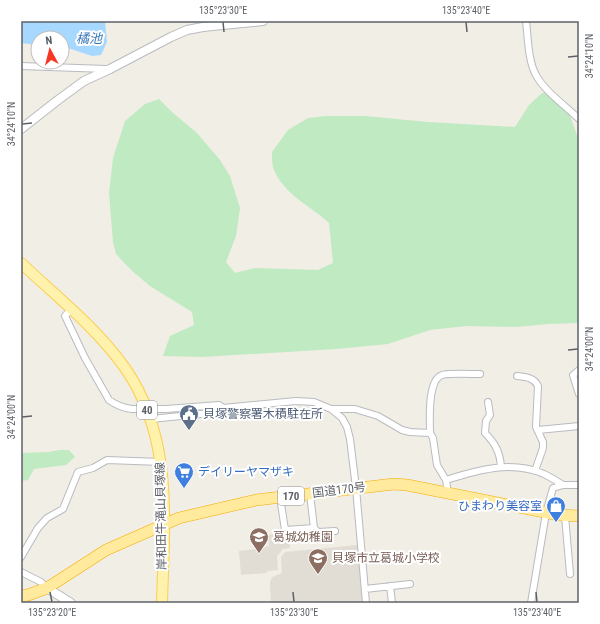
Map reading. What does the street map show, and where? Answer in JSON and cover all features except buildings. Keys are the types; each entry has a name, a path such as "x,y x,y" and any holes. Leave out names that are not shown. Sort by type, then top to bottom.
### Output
{"highway":[{"name":"国道170号","path":"21,596 47,588 106,550 164,525 185,517 243,502 394,484 448,493 546,513 565,516 579,516"}],"main road":[{"name":"岸和田牛滝山貝塚線","path":"21,263 71,308 99,337 126,369 139,392 151,419 158,443 161,462 164,525 162,603"}],"street":[{"path":"21,129 84,81 171,37 187,30 203,27 263,21"},
{"path":"526,21 532,66 536,76 579,120"},
{"path":"21,66 110,69"},
{"path":"71,308 65,316 85,358 109,400 114,404 125,408 166,409 219,405 223,408"},
{"path":"579,370 573,375 579,394"},
{"path":"448,493 446,480 437,465 433,438 430,433 430,399 437,379 442,375 480,374"},
{"path":"517,376 530,378 536,382 538,386 536,427 543,442 543,448 535,471"},
{"path":"151,419 210,413 223,408 296,401 314,402 331,408 355,409 378,416 402,430 430,433"},
{"path":"488,402 490,415 486,421 485,433 498,449 501,467"},
{"path":"331,408 342,418 347,427 350,439 356,488 366,603"},
{"path":"538,430 579,426"},
{"path":"21,557 38,528 46,518 63,509 78,472 93,468 107,460 161,462"},
{"path":"446,480 470,473 501,467 511,467 535,471 563,485"},
{"path":"531,603 546,513 553,488 563,485 579,485"},
{"path":"310,494 314,528 318,532 335,531"},
{"path":"280,497 285,530 314,528"},
{"path":"565,516 570,574"},
{"path":"21,572 41,582 47,588 71,603"},
{"path":"365,589 410,584"},
{"path":"390,586 392,603"}],"shaded area":[{"name":"葛城幼稚園","path":"290,532 290,548 283,549 277,556 278,570 268,571 266,573 241,575 239,551 269,546 268,535"},
{"name":"貝塚市立葛城小学校","path":"358,545 363,603 271,603 270,583 272,577 282,573 281,557 285,552"}],"green space":[{"path":"542,93 557,94 568,110 579,141 579,323 516,327 467,326 430,330 388,344 336,349 202,357 163,356 170,336 194,325 192,312 150,286 132,271 116,254 113,242 109,193 113,158 125,121 145,104 159,99 197,133 220,160 230,176 240,208 236,236 226,262 235,273 255,268 318,270 333,263 329,223 283,185 273,167 272,152 288,130 308,118 326,116 365,116 428,122 515,127 529,105"},
{"path":"69,450 75,457 66,465 34,469 28,480 21,481 21,453"}],"water":[{"name":"橘池","path":"21,21 105,21 107,42 101,55 92,56 70,49 70,30 30,30 30,44 21,43"}],"place":[{"name":"貝塚警察署木積駐在所","path":"189,431"},
{"name":"デイリーヤマザキ","path":"184,489"},
{"name":"ひまわり美容室","path":"556,523"},
{"name":"葛城幼稚園","path":"259,554"},
{"name":"貝塚市立葛城小学校","path":"318,575"}]}
